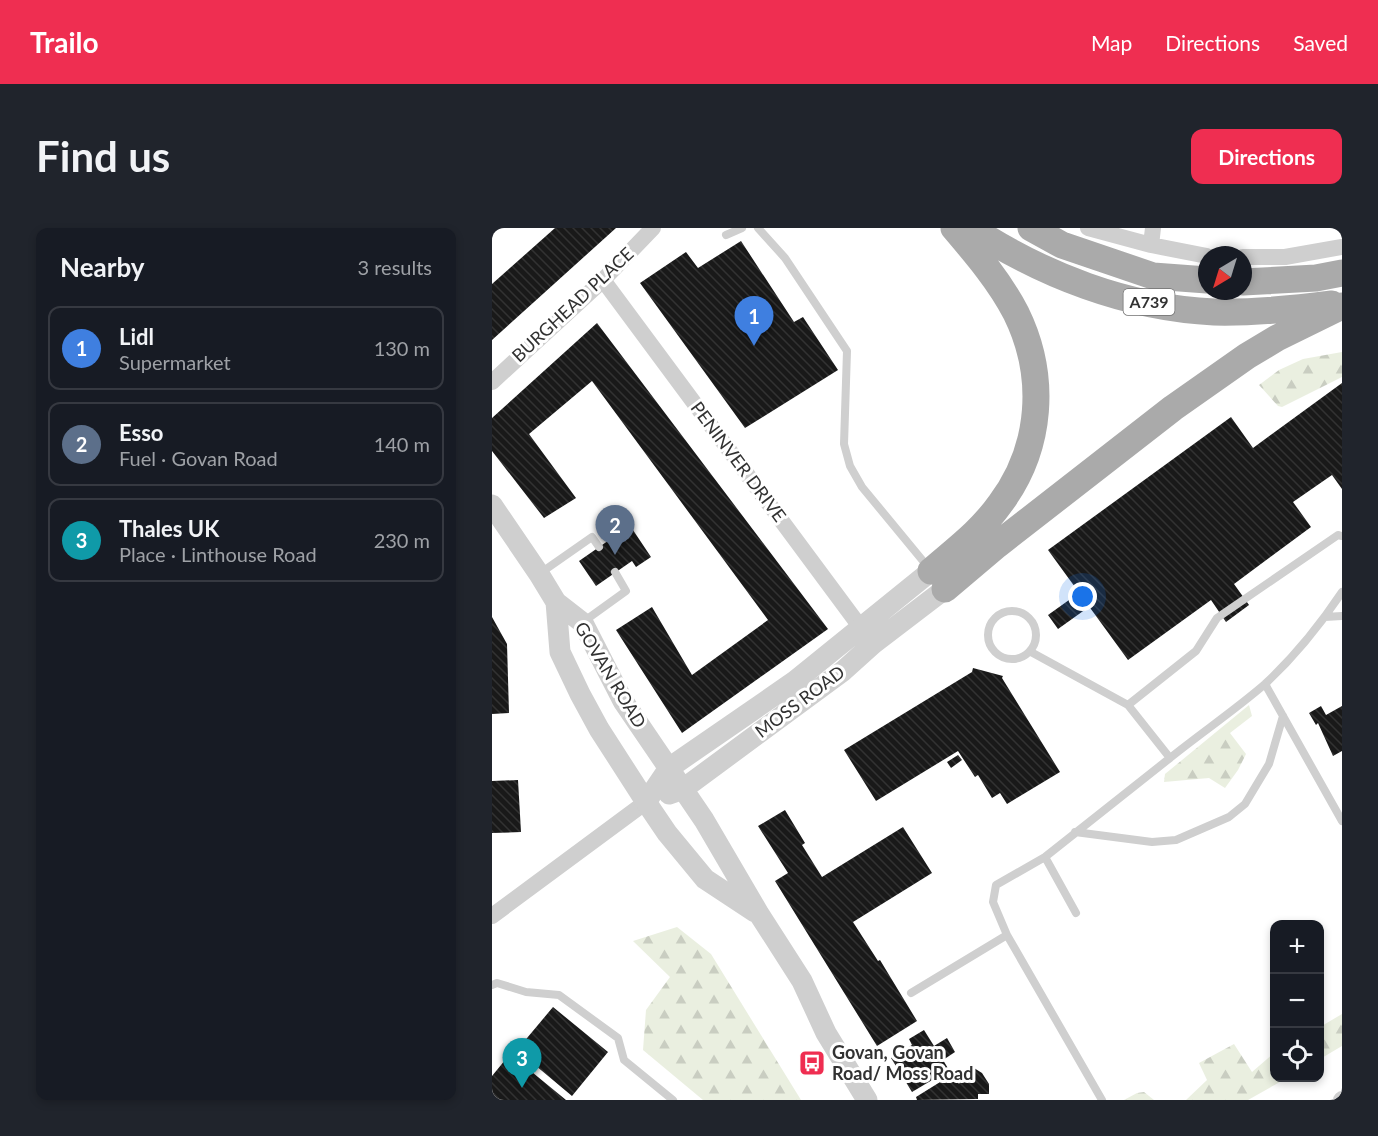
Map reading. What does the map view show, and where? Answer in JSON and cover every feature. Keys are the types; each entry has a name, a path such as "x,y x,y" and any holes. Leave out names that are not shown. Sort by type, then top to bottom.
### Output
{"main road":[{"path":"938,580 1009,491 1031,440 1038,399 1033,368 1017,315 997,280 954,228"},
{"name":"A739","path":"971,228 1032,263 1074,282 1167,306 1213,312 1273,311 1342,305"},
{"name":"A739","path":"1031,228 1062,245 1152,276 1198,279"},
{"path":"1252,282 1316,278 1342,273"},
{"path":"938,580 997,545 1173,408 1247,356 1342,305"}],"street":[{"name":"BURGHEAD PLACE","path":"492,382 603,280 653,228"},
{"path":"1088,228 1151,245 1198,254"},
{"path":"1151,245 1154,228"},
{"path":"1252,257 1285,257 1342,247"},
{"name":"PENINVER DRIVE","path":"603,280 867,636"},
{"name":"GOVAN ROAD","path":"492,505 556,602 583,622 623,700 704,820 759,914 802,981 826,1034 867,1100"},
{"name":"MOSS ROAD","path":"646,802 683,789 843,671 867,636 938,580"},
{"path":"556,602 560,652 599,729 646,802 667,833 705,879 759,914"},
{"path":"492,916 646,802 669,768 795,681 867,636"}],"lane":[{"path":"726,235 742,228"},
{"path":"759,228 785,258 847,351 844,444 850,466 862,487 938,580"},
{"path":"1128,705 1196,651 1217,618 1338,535 1342,536"},
{"path":"539,574 592,537 599,547"},
{"path":"583,622 626,591 615,572"},
{"path":"1102,1100 1007,935 993,902 996,885 1045,858 1265,684 1325,617 1342,592"},
{"path":"1009,611 1017,611 1032,620 1037,636 1030,652 1016,660 1007,659 993,651 988,634 994,619 1009,611"},
{"path":"1325,617 1342,616"},
{"path":"1030,652 1128,705 1170,758"},
{"path":"1265,684 1342,821"},
{"path":"1075,832 1152,842 1176,840 1228,817 1245,804 1269,764 1283,716"},
{"path":"1045,858 1076,914"},
{"path":"911,993 1007,935"},
{"path":"492,985 497,983 526,992 559,995 618,1038 624,1060 673,1100"}],"green space":[{"path":"1342,352 1342,377 1282,407 1278,406 1259,385 1279,370 1303,359"},
{"path":"1249,705 1252,716 1230,733 1246,754 1225,788 1209,778 1164,782 1165,774"},
{"path":"677,927 711,954 801,1100 703,1100 643,1050 646,1010 670,977 633,941"},
{"path":"1342,1014 1342,1046 1324,1057 1324,1028 1324,1025"},
{"path":"1234,1044 1252,1072 1270,1056 1270,1082 1280,1082 1248,1100 1186,1100 1207,1080 1199,1063"},
{"path":"1144,1092 1154,1100 1124,1100 1137,1093"}],"building":[{"path":"555,228 616,228 492,340 492,284"},
{"path":"741,241 794,322 803,317 838,370 745,428 640,283 686,252 698,268"},
{"path":"597,323 828,629 682,733 616,630 652,607 692,675 768,620 592,381 529,434 576,498 544,518 492,451 492,418"},
{"path":"1342,383 1342,489 1332,475 1293,502 1311,527 1234,584 1249,605 1226,622 1211,600 1128,660 1048,550 1231,417 1253,448"},
{"path":"627,521 651,557 636,567 632,561 596,586 579,561 615,536 612,532"},
{"path":"1076,595 1086,609 1058,629 1048,615"},
{"path":"492,617 507,644 509,713 492,714"},
{"path":"973,668 1003,676 1002,678 1060,772 1007,804 1000,793 992,798 978,775 975,777 958,751 876,801 844,750 972,672"},
{"path":"1321,706 1326,715 1342,706 1342,751 1333,756 1318,723 1316,725 1309,713"},
{"path":"958,755 962,760 951,768 947,762"},
{"path":"518,780 521,832 492,833 492,781"},
{"path":"785,810 805,843 802,845 822,877 903,827 932,873 853,922 878,961 880,960 917,1021 877,1046 775,881 788,873 758,826"},
{"path":"553,1007 608,1052 572,1096 517,1050"},
{"path":"924,1030 934,1046 947,1038 955,1052 943,1060 949,1070 912,1092 891,1058 912,1045 909,1039"},
{"path":"510,1054 566,1100 492,1100 492,1076"},
{"path":"974,1068 982,1073 989,1084 989,1094 978,1094 978,1099 917,1100 916,1097 953,1074 959,1084 963,1075 968,1078"}],"place":[{"name":"Lidl","path":"754,346"},
{"name":"Esso","path":"615,555"},
{"name":"Govan, Govan Road/ Moss Road","path":"812,1063"},
{"name":"Thales UK","path":"522,1088"}]}
